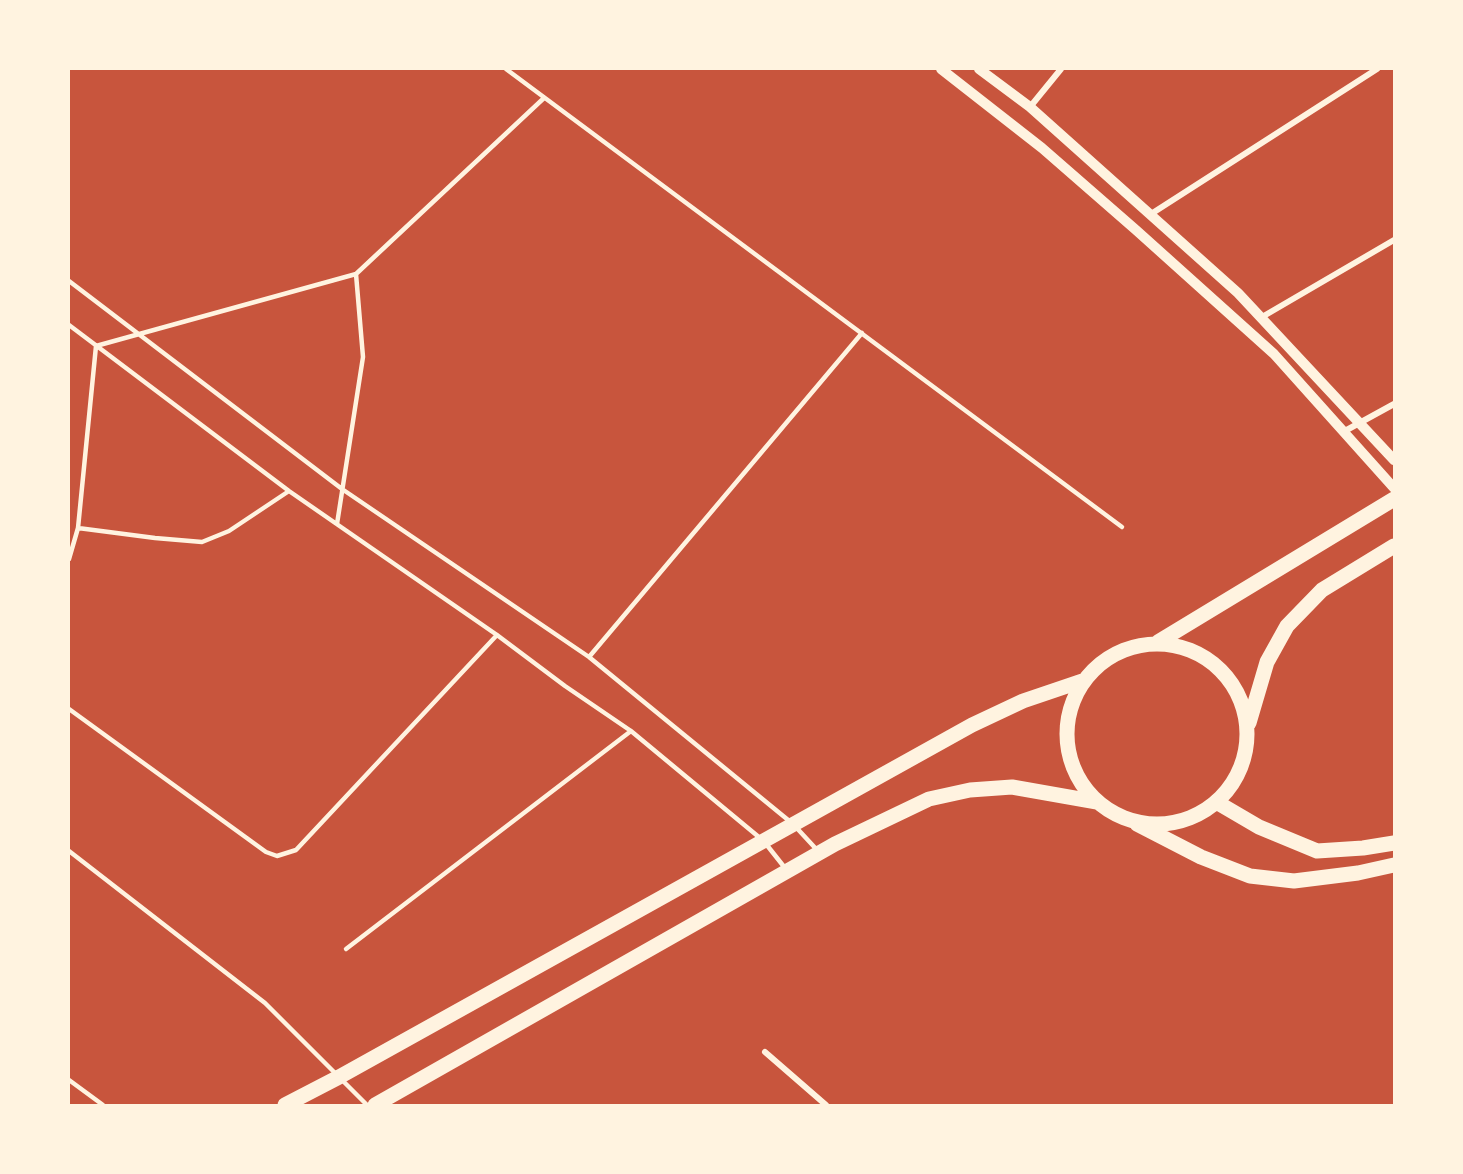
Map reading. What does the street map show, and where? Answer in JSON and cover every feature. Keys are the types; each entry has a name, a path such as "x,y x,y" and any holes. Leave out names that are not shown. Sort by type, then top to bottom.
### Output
{"main road":[{"path":"285,1105 972,725 1023,700 1082,681 1115,652 1158,642 1394,499"},
{"path":"1136,823 1179,823 1218,803 1243,767 1249,723 1267,662 1287,626 1322,590 1394,546"},
{"path":"1158,642 1200,653 1233,682 1249,723"},
{"path":"1082,681 1066,722 1071,766 1097,802"},
{"path":"375,1105 820,853 929,800 970,790 1012,787 1097,802 1201,857 1250,876 1294,881 1394,866"},
{"path":"1218,803 1259,827 1317,851 1394,843"}],"street":[{"path":"941,69 1042,148 1274,354 1394,488"},
{"path":"979,69 1030,107 1151,214 1262,317 1394,460"},
{"path":"1030,107 1061,69"},
{"path":"1151,214 1377,69"},
{"path":"1262,317 1394,240"},
{"path":"1343,432 1394,404"},
{"path":"765,1052 826,1105"}],"lane":[{"path":"506,69 1122,527"},
{"path":"96,346 356,274 544,98"},
{"path":"337,524 363,357 356,274"},
{"path":"69,281 342,489 589,657 793,825 820,853"},
{"path":"69,324 289,490 631,731 764,842 788,872"},
{"path":"589,657 862,333"},
{"path":"69,558 78,528 96,346"},
{"path":"78,528 202,542 229,531 289,490"},
{"path":"69,710 266,852 277,856 296,850 497,635"},
{"path":"346,950 631,731"},
{"path":"69,852 265,1003 367,1105"},
{"path":"69,1080 103,1105"}]}
